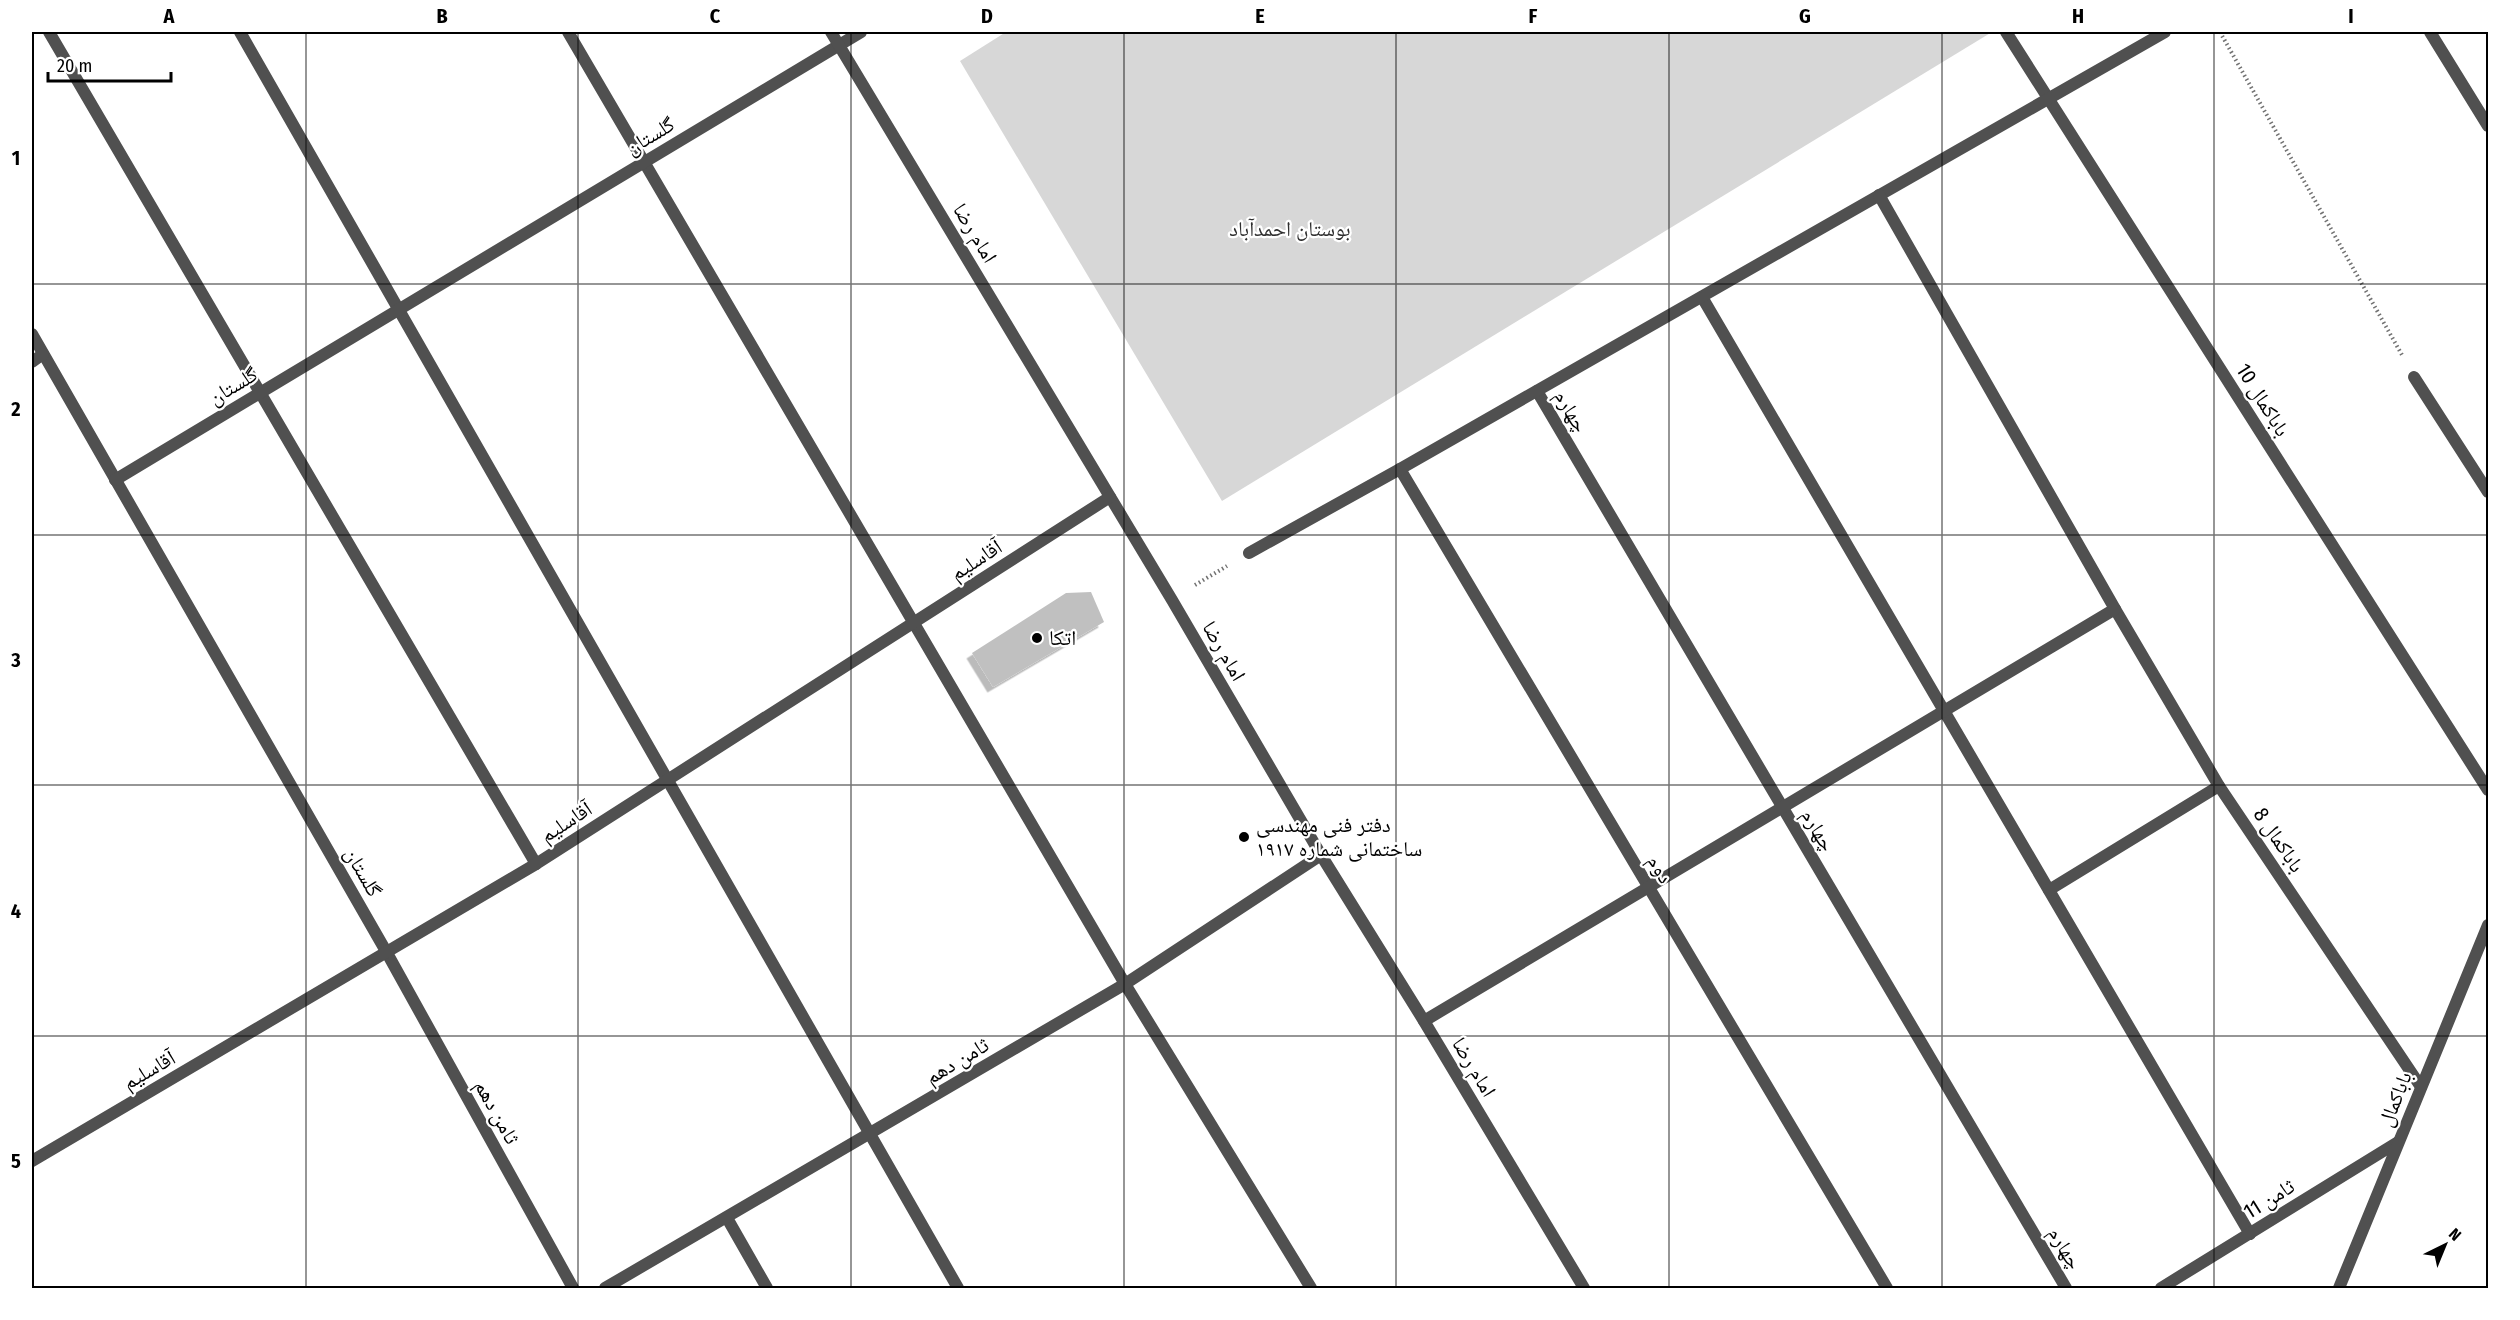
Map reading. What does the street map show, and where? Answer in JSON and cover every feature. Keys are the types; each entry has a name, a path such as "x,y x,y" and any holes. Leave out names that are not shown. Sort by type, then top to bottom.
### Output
{"street":[{"path":"49,32 536,864"},
{"path":"240,32 958,1288"},
{"path":"568,32 1125,984 1311,1288"},
{"name":"امام رضا","path":"831,32 1172,600 1321,855 1424,1021 1584,1288"},
{"name":"گلستان","path":"387,953 116,480 861,32"},
{"name":"باباکمال 10","path":"2006,32 2488,790"},
{"path":"1249,553 2165,32"},
{"path":"2430,32 2488,126"},
{"name":"باباکمال 8","path":"1879,195 2115,609 2219,786 2421,1087"},
{"path":"1702,297 2250,1234"},
{"path":"32,334 116,480"},
{"path":"32,362 43,354"},
{"path":"2414,377 2488,492"},
{"name":"چهارم","path":"1537,391 2066,1288"},
{"name":"دوم","path":"1400,469 1887,1288"},
{"name":"آقاسلیم","path":"32,1161 536,864 1110,497"},
{"path":"1424,1021 2115,609"},
{"path":"2049,890 2219,786"},
{"name":"ثامن دهم","path":"605,1288 1125,984 1321,855"},
{"name":"باباکمال","path":"2339,1288 2488,925"},
{"name":"ثامن دهم","path":"387,953 573,1288"},
{"name":"ثامن 11","path":"2161,1288 2398,1142"},
{"path":"727,1218 767,1288"}],"path":[{"path":"2220,32 2414,377"},
{"path":"1172,600 1249,553"}],"green space":[{"name":"بوستان احمدآباد","path":"1006,32 1992,32 1222,501 960,61"}],"building":[{"name":"اتکا","path":"1091,592 1104,622 993,687 972,653 1066,593"}],"place":[{"name":"اتکا","path":"1037,638"},
{"name":"دفتر فنی مهندسی ساختمانی شماره ۱۹۱۷","path":"1244,837"}]}
